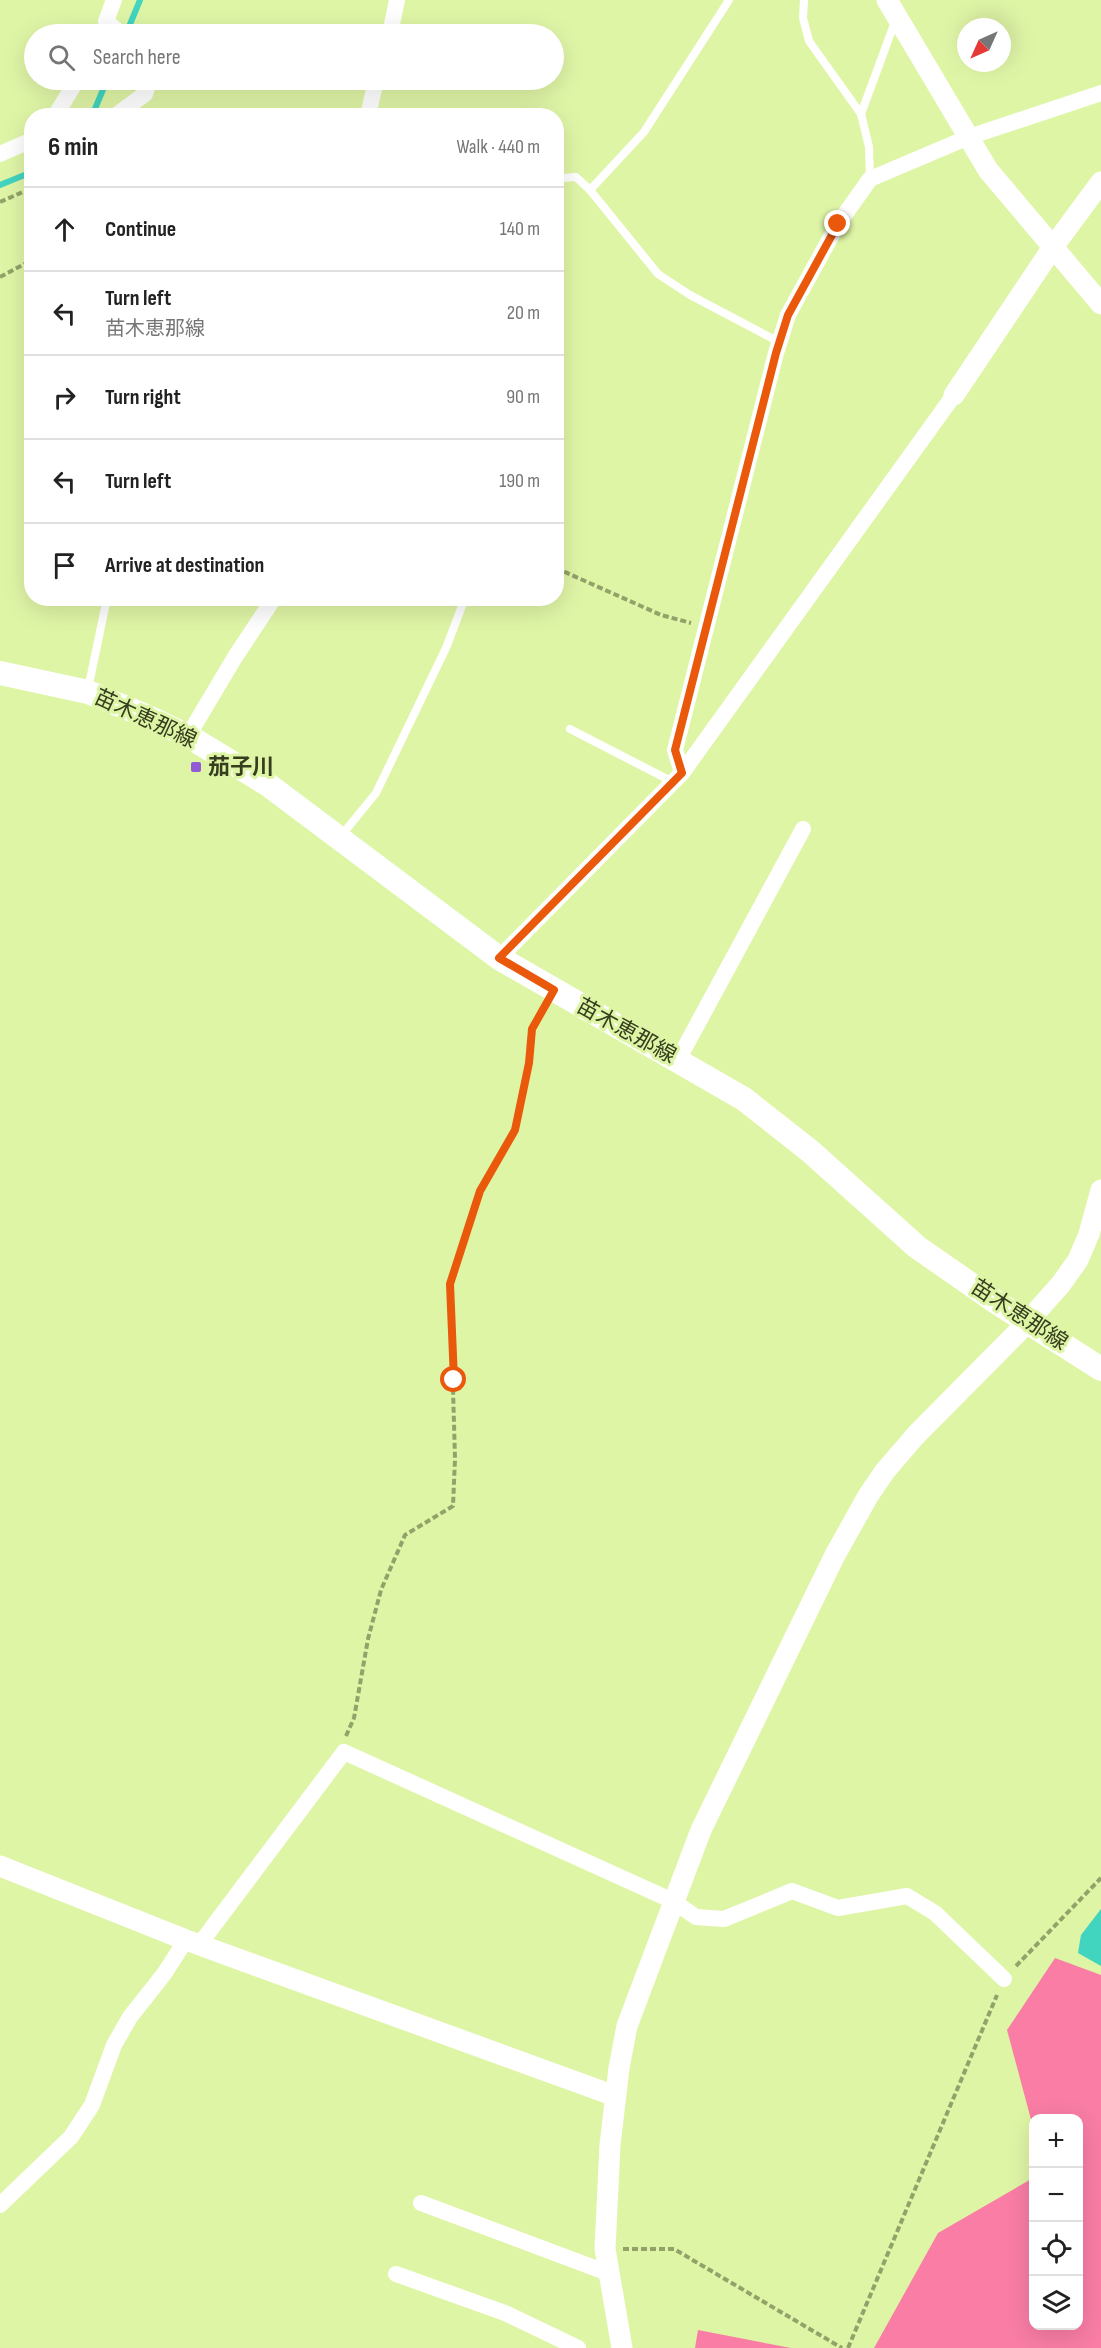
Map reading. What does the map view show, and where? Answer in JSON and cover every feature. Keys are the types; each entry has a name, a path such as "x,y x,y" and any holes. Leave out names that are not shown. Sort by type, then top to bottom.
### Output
{"main road":[{"name":"苗木恵那線","path":"1,678 88,692 188,736 267,784 499,958 744,1099 810,1151 917,1246 996,1302 1029,1321 1101,1370"}],"street":[{"path":"110,24 114,0"},
{"path":"392,24 397,0"},
{"path":"894,5 988,170 1101,304"},
{"path":"61,108 71,90"},
{"path":"126,108 144,94 146,90"},
{"path":"370,108 374,90"},
{"path":"678,778 675,750 779,342 788,315 838,224 870,179 969,137 1101,93"},
{"path":"0,154 24,144"},
{"path":"499,958 678,778 954,395 1053,247 1101,182"},
{"path":"188,736 269,606"},
{"path":"678,1060 802,829"},
{"path":"622,2348 605,2249 615,2096 627,2026 701,1830 852,1520 885,1471 916,1435 1029,1321 1061,1284 1078,1260 1098,1208 1101,1190"},
{"path":"0,2205 70,2137 92,2104 114,2045 130,2017 193,1942 344,1752 673,1901 696,1917 724,1919 792,1891 837,1908 907,1896 935,1913 1004,1979"},
{"path":"0,1866 193,1942 615,2096"},
{"path":"421,2203 608,2273"},
{"path":"396,2274 505,2313 578,2348"}],"lane":[{"path":"590,190 644,132 729,0"},
{"path":"804,0 803,18 810,41 861,114 869,147 870,179"},
{"path":"861,114 894,5"},
{"path":"564,178 576,177 590,190 658,274 690,295 779,342"},
{"path":"88,692 105,606"},
{"path":"339,838 376,794 446,648 462,606"},
{"path":"570,729 678,778"}],"path":[{"path":"0,202 24,192"},
{"path":"0,277 24,264"},
{"path":"564,572 661,615 706,627"},
{"path":"344,1752 342,1746 354,1718 368,1640 381,1590 405,1535 453,1506 455,1459 450,1284 480,1191 515,1130 529,1063 532,1029 554,990"},
{"path":"848,2348 1004,1979 1101,1878"},
{"path":"605,2249 674,2249 842,2348"}],"shaded area":[{"path":"1055,1958 1101,1975 1101,2348 874,2348 938,2233 1029,2180 1029,2330 1083,2330 1083,2114 1030,2114 1007,2030"},
{"path":"698,2330 791,2348 695,2348"}],"water":[{"path":"1101,1909 1101,1966 1078,1953 1081,1935"}],"waterway":[{"path":"130,24 140,0"},
{"path":"95,108 103,90"},
{"path":"0,185 24,175"}],"place":[{"name":"茄子川","path":"196,767"}],"route":[{"path":"454,1380 450,1284 480,1191 515,1130 529,1063 532,1029 554,990 499,958 682,773 675,750 776,353 788,315 838,224"}]}
